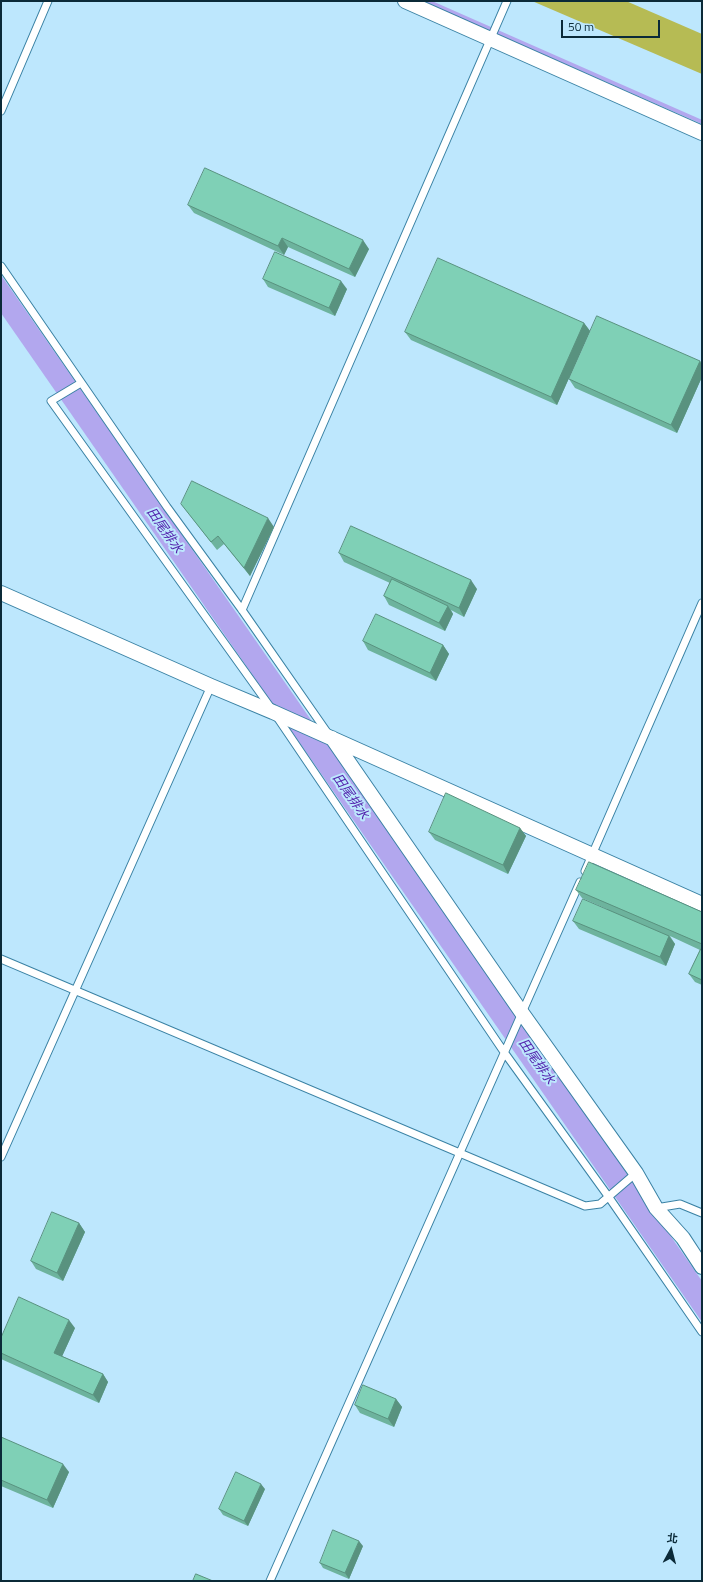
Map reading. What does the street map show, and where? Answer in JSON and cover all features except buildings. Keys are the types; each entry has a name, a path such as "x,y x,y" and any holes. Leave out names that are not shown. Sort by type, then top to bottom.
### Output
{"street":[{"path":"405,1 702,133"},
{"path":"1,593 332,738 702,904"},
{"path":"332,738 522,1013 632,1176 656,1208 683,1238 702,1267"}],"lane":[{"path":"1,111 48,1"},
{"path":"242,610 507,1"},
{"path":"1,266 167,506 332,738"},
{"path":"81,383 52,401 273,712 504,1052 608,1196 702,1332"},
{"path":"270,1581 461,1152 702,603"},
{"path":"1,1157 74,990 211,686"},
{"path":"1,959 461,1152 585,1206 600,1204 632,1176"},
{"path":"656,1208 680,1204 702,1213"}],"green space":[{"path":"532,1 626,1 702,34 702,74"}],"water":[{"name":"田尾排水","path":"1,275 702,1281 702,1322 1,313"}],"waterway":[{"path":"427,1 702,122"}]}
